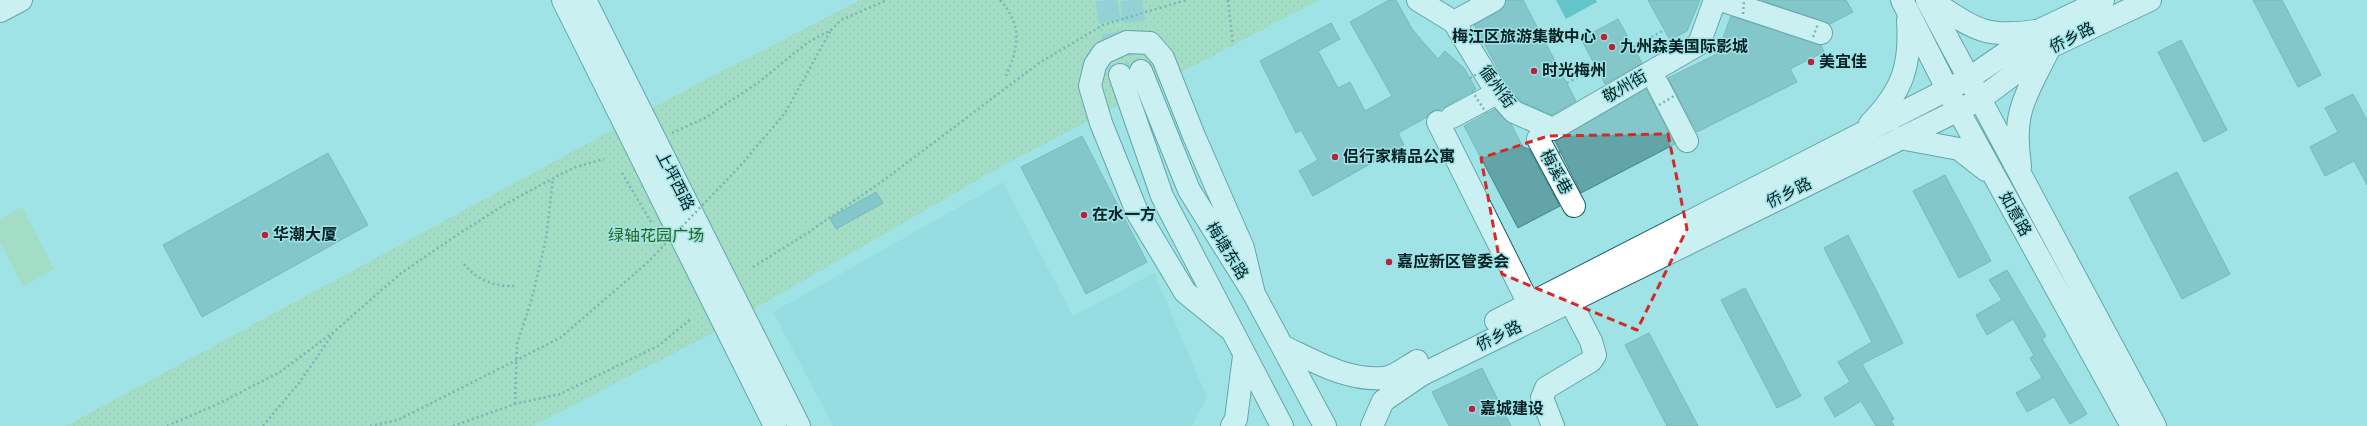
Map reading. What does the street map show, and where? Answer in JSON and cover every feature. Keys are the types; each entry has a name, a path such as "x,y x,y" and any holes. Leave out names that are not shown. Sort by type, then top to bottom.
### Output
{"street":[{"path":"0,11 21,0"},
{"name":"上坪西路","path":"563,0 775,426"},
{"name":"上坪西路","path":"585,0 799,426"},
{"name":"循州街","path":"1418,0 1454,22 1496,93 1514,112 1545,134"},
{"path":"1454,22 1494,0"},
{"name":"敬州街","path":"1545,134 1699,44 1715,0"},
{"path":"1721,0 1817,31"},
{"name":"如意路","path":"1927,0 1979,100 2021,175 2155,426"},
{"path":"1930,0 1985,32 2044,39 2018,119 2017,143 2021,175"},
{"name":"侨乡路","path":"1419,368 1529,304 2044,39 2103,0"},
{"name":"侨乡路","path":"1419,368 1570,301 1979,100 2044,39 2150,0"},
{"path":"1862,133 1890,102 1907,64 1910,48 1905,5"},
{"name":"如意路","path":"1905,5 1947,90 2132,426"},
{"path":"1230,329 1186,292 1137,212 1101,123 1090,86 1095,65 1103,53 1127,42 1150,43 1164,58 1194,136 1243,248 1254,294"},
{"name":"梅塘东路","path":"1141,70 1189,190 1254,294 1325,426"},
{"name":"梅塘东路","path":"1120,75 1162,196 1244,356 1282,426"},
{"path":"1496,93 1445,119 1529,304"},
{"path":"1664,95 1687,142"},
{"name":"梅溪巷","path":"1545,134 1574,206"},
{"path":"1900,138 1959,149 1974,159 1996,179"},
{"path":"1553,426 1542,398 1546,388 1591,362 1594,355 1591,341 1570,301"},
{"path":"1282,346 1338,372 1353,376 1386,378 1419,368"},
{"path":"1232,426 1236,419 1244,356"},
{"path":"1372,426 1383,401 1419,368"}],"path":[{"path":"370,426 398,420 560,338 647,263 741,165 786,113 831,30 841,20 887,0"},
{"path":"1000,0 1009,10 1017,26 1014,58 1005,78"},
{"path":"753,268 806,234 889,175 1039,63 1103,25 1186,0"},
{"path":"1228,0 1233,45"},
{"path":"1743,14 1744,1"},
{"path":"666,136 705,118 759,82 806,43 831,30"},
{"path":"1634,47 1664,30"},
{"path":"1470,78 1496,64"},
{"path":"1567,83 1596,68"},
{"path":"1472,91 1487,114"},
{"path":"1541,161 1560,152"},
{"path":"167,426 220,403 280,372 335,331 407,270 504,205 576,167 604,159"},
{"path":"622,173 652,226"},
{"path":"515,404 517,344 532,298 544,246 554,178"},
{"path":"660,239 664,246"},
{"path":"464,264 473,275 490,283 504,287 515,286"},
{"path":"453,426 515,404 560,394 658,346 691,319"},
{"path":"264,426 299,383 335,331"}],"highlighted area":[{"path":"1668,134 1687,229 1637,330 1502,274 1481,158 1548,136"}],"shaded area":[{"path":"1556,0 1596,0 1597,2 1566,19"},
{"path":"1003,182 1073,316 1154,273 1207,397 1192,426 833,426 773,312"}],"green space":[{"name":"绿轴花园广场","path":"860,0 1319,0 997,169 711,334 533,426 66,426 697,84"},
{"path":"22,207 54,269 23,287 0,242 0,219"}],"building":[{"path":"1389,0 1396,0 1412,29 1438,59 1445,51 1464,68 1476,89 1439,110 1432,111 1427,117 1398,133 1404,145 1313,196 1299,171 1318,160 1301,130 1296,133 1260,61 1331,23 1340,39 1318,51 1338,88 1350,82 1365,111 1392,96 1350,22"},
{"path":"1506,0 1523,0 1576,101 1552,115 1522,102 1508,87 1474,25 1500,11"},
{"path":"1648,0 1700,0 1687,31 1670,40"},
{"path":"1761,0 1846,0 1853,12 1830,24"},
{"path":"2253,0 2282,0 2321,75 2298,87"},
{"path":"1731,16 1821,45 1824,52 1790,69 1797,82 1697,132 1668,78 1717,54"},
{"path":"1618,19 1642,63 1605,84 1581,39"},
{"path":"2181,40 2227,130 2204,142 2158,52"},
{"path":"1646,89 1675,144 1581,193 1555,141"},
{"path":"2353,94 2367,120 2367,185 2354,161 2325,176 2310,147 2338,132 2325,108"},
{"path":"1495,109 1511,124 1523,147 1529,149 1560,206 1518,228 1464,126"},
{"name":"在水一方","path":"1082,136 1147,262 1086,294 1021,167"},
{"name":"华潮大厦","path":"328,153 368,225 202,317 163,245"},
{"path":"2177,172 2230,274 2182,299 2129,197"},
{"path":"1945,175 1991,261 1959,278 1913,191"},
{"path":"876,192 883,203 836,229 830,218"},
{"path":"1848,235 1903,343 1862,364 1894,419 1891,420 1894,426 1876,426 1861,401 1835,417 1824,398 1850,382 1838,362 1872,342 1824,248"},
{"path":"2007,270 2046,336 2042,339 2087,414 2070,424 2054,397 2027,412 2016,393 2042,378 2030,358 2034,355 2013,319 1987,335 1976,315 2002,300 1989,280"},
{"path":"1745,288 1801,396 1777,408 1721,300"},
{"path":"1649,333 1698,426 1667,426 1625,345"},
{"name":"嘉城建设","path":"1482,368 1511,426 1449,426 1432,392"}],"tunnel":[{"path":"1106,0 1120,75"},
{"path":"1131,0 1141,71"}],"place":[{"name":"梅江区旅游集散中心","path":"1604,37"},
{"name":"九州森美国际影城","path":"1612,47"},
{"name":"美宜佳","path":"1811,62"},
{"name":"时光梅州","path":"1534,71"},
{"name":"侣行家精品公寓","path":"1335,157"},
{"name":"在水一方","path":"1084,215"},
{"name":"华潮大厦","path":"265,235"},
{"name":"嘉应新区管委会","path":"1389,262"},
{"name":"嘉城建设","path":"1472,409"}]}
